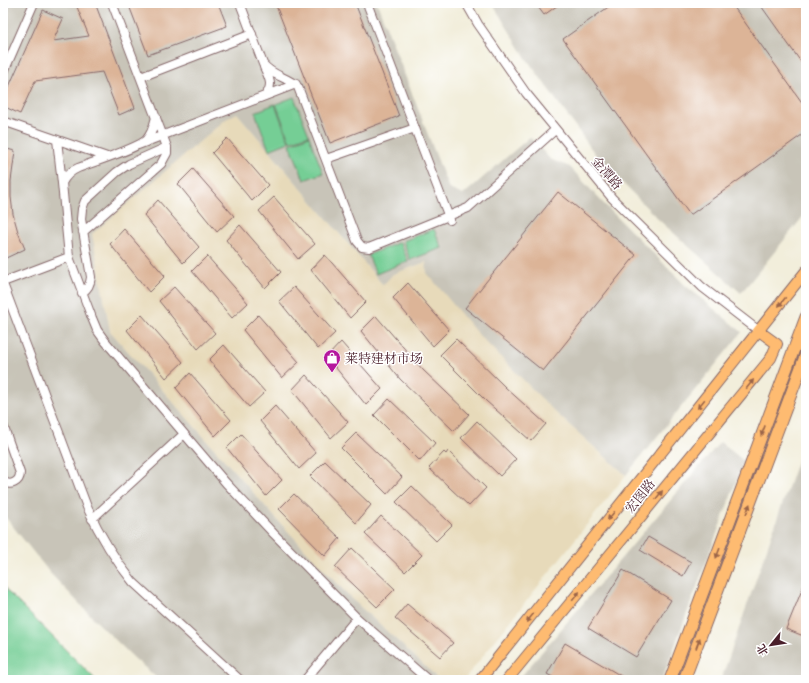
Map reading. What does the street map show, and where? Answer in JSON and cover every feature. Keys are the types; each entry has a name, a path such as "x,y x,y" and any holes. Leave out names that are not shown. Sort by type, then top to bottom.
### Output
{"highway":[{"path":"670,680 806,317"},
{"path":"684,680 805,361"}],"main road":[{"name":"宏图路","path":"480,680 806,271"},
{"name":"宏图路","path":"507,680 771,358 777,344 759,331"}],"street":[{"path":"3,74 34,3"},
{"path":"83,232 161,164 167,153 167,147 156,116 112,3"},
{"path":"240,3 271,86 270,91 265,96"},
{"path":"367,3 449,218"},
{"name":"金潭路","path":"466,3 478,24 526,93 612,198 702,287 759,331"},
{"path":"141,77 252,34"},
{"path":"263,64 268,70 296,84 298,87 357,241 362,247 369,248 384,243 449,218 468,208 555,130"},
{"path":"62,183 64,178 71,172 296,84"},
{"path":"138,145 150,135 156,116"},
{"path":"3,121 107,157"},
{"path":"326,159 415,128"},
{"path":"57,140 69,257 92,318 101,336 226,483 269,529 358,618 428,680"},
{"path":"82,293 90,284 91,277 81,219 85,201 117,172 129,164 167,147"},
{"path":"69,257 3,283 92,519 122,568 133,582 240,680"},
{"path":"791,357 805,361"},
{"path":"3,425 20,472 20,476 14,482 9,484 4,483 3,481"},
{"path":"92,519 184,434"},
{"path":"305,680 358,618"}],"shaded area":[{"path":"3,3 377,3 449,189 463,195 530,137 550,159 570,167 603,203 686,286 742,332 626,475 557,414 476,332 427,273 426,262 393,274 383,285 237,113 226,119 92,234 110,331 281,524 354,601 440,680 159,680 96,621 50,573 3,514"},
{"path":"492,3 806,3 806,213 741,293 659,220 598,158 526,58"},
{"name":"莱特建材市场","path":"237,113 382,284 393,274 426,262 557,414 626,475 464,680 440,680 354,601 281,524 110,331 91,234 222,121"},
{"path":"806,436 806,680 721,680"},
{"path":"720,442 744,461 662,680 518,680"}],"green space":[{"path":"294,97 309,135 290,142 276,104"},
{"path":"275,104 289,142 269,150 255,112"},
{"path":"309,136 323,173 304,180 290,144"},
{"path":"434,229 442,248 410,260 403,241"},
{"path":"400,242 408,261 376,274 368,255"},
{"path":"3,585 7,591 96,680 3,680"}],"building":[{"path":"87,3 95,3 135,108 119,115 102,72 35,81 20,114 3,106 3,100 43,10 63,19 53,41 89,36 77,7"},
{"path":"128,3 218,3 227,26 148,55"},
{"path":"275,3 355,3 399,116 330,143"},
{"path":"535,3 561,3 544,15"},
{"path":"614,3 731,3 806,108 806,132 690,215 563,39"},
{"path":"759,3 806,3 806,69"},
{"path":"227,138 268,185 252,201 212,153"},
{"path":"3,148 15,151 11,181 11,197 13,214 25,249 6,258 3,249"},
{"path":"193,169 234,216 217,232 178,184"},
{"path":"558,192 636,255 543,371 465,308"},
{"path":"274,197 315,244 298,259 259,211"},
{"path":"158,200 199,247 183,263 144,215"},
{"path":"240,225 281,272 265,288 226,240"},
{"path":"124,229 165,276 149,292 110,244"},
{"path":"325,255 366,302 350,318 311,270"},
{"path":"207,256 248,303 232,318 192,271"},
{"path":"408,283 449,330 433,346 393,298"},
{"path":"174,287 215,333 198,349 159,301"},
{"path":"294,287 335,333 318,349 279,301"},
{"path":"142,315 183,362 166,378 127,330"},
{"path":"258,315 299,362 282,378 243,330"},
{"path":"376,316 423,370 469,414 454,431 400,379 361,331"},
{"path":"456,339 505,387 546,424 531,441 486,401 440,355"},
{"path":"341,342 382,389 366,405 327,357"},
{"path":"224,345 265,392 249,407 209,360"},
{"path":"190,373 231,420 215,436 176,388"},
{"path":"306,375 348,422 331,438 292,390"},
{"path":"389,399 435,443 420,461 374,415"},
{"path":"275,406 316,453 299,469 260,421"},
{"path":"477,421 516,459 500,476 461,438"},
{"path":"356,433 402,477 387,494 341,448"},
{"path":"241,434 282,480 266,496 227,448"},
{"path":"448,451 486,488 469,506 429,468 444,452 446,454"},
{"path":"325,461 371,505 356,523 310,476"},
{"path":"412,486 452,525 436,541 396,502"},
{"path":"294,494 340,538 325,556 279,509"},
{"path":"381,516 422,555 405,572 365,534"},
{"path":"648,537 691,562 683,576 640,550"},
{"path":"352,548 395,589 377,607 335,567"},
{"path":"623,570 671,600 636,657 588,628"},
{"path":"806,580 806,637 786,629"},
{"path":"407,604 453,643 440,657 395,618"},
{"path":"565,643 628,680 558,680 547,674"}],"place":[{"name":"莱特建材市场","path":"332,373"}]}
